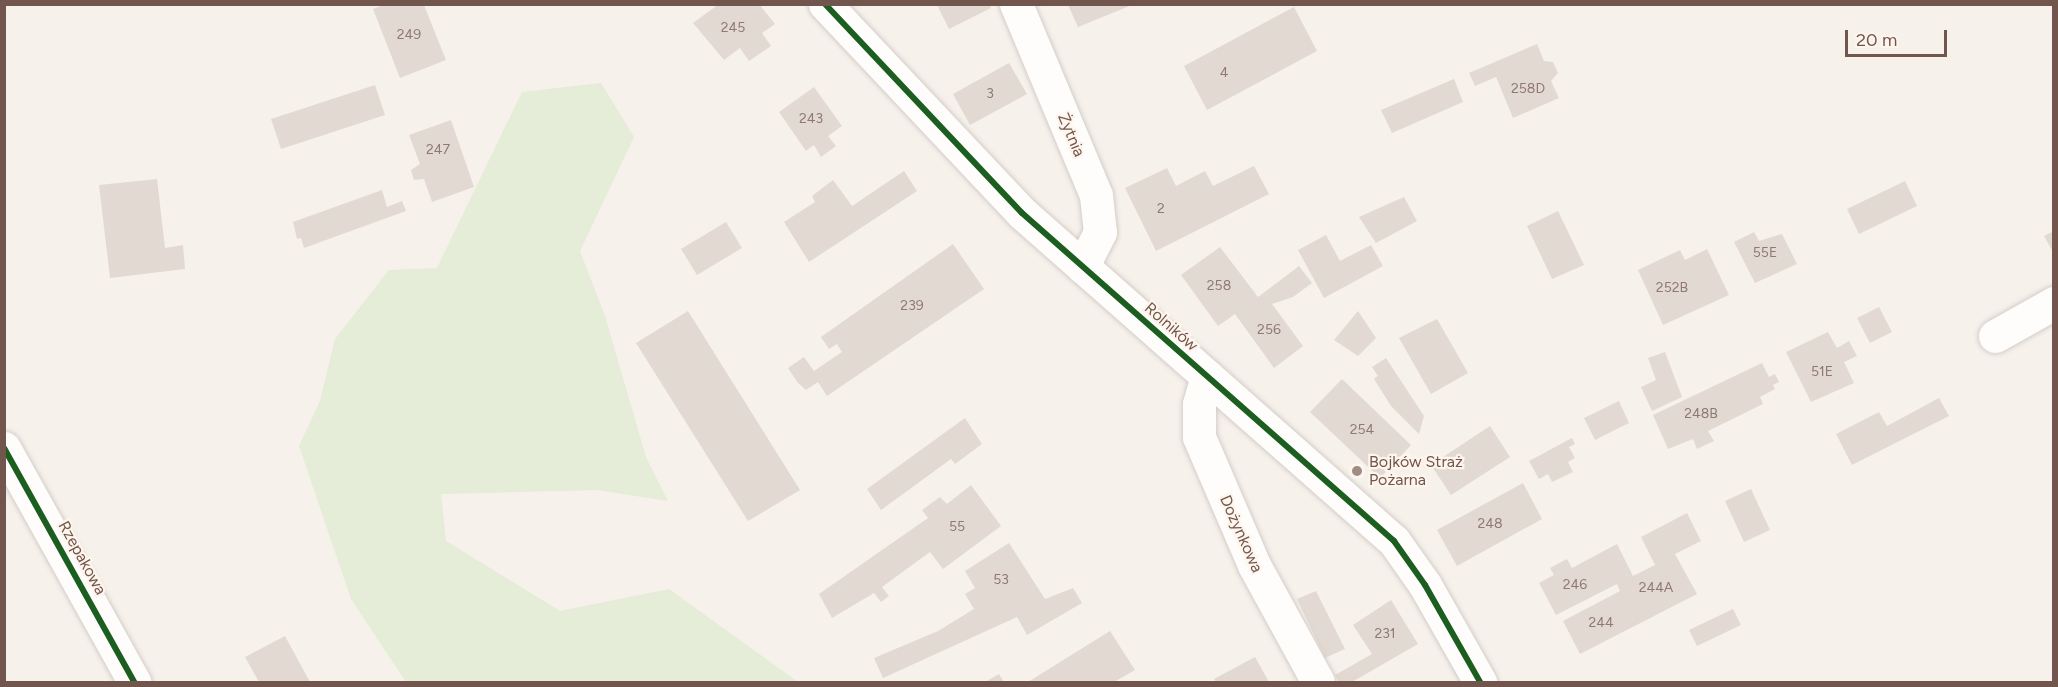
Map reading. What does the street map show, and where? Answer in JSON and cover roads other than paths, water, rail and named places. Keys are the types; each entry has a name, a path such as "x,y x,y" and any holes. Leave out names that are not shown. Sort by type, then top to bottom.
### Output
{"street":[{"name":"Rolników","path":"825,4 987,179 1082,267 1394,542 1425,585 1480,682"},
{"name":"Żytnia","path":"1016,4 1096,195 1100,232 1082,267"},
{"path":"1995,336 2054,303"},
{"name":"Dożynkowa","path":"1207,376 1198,404 1199,436 1254,566 1318,682"},
{"name":"Rzepakowa","path":"4,448 134,682"}],"place":[{"name":"Bojków Straż Pożarna","path":"1357,471"}]}
